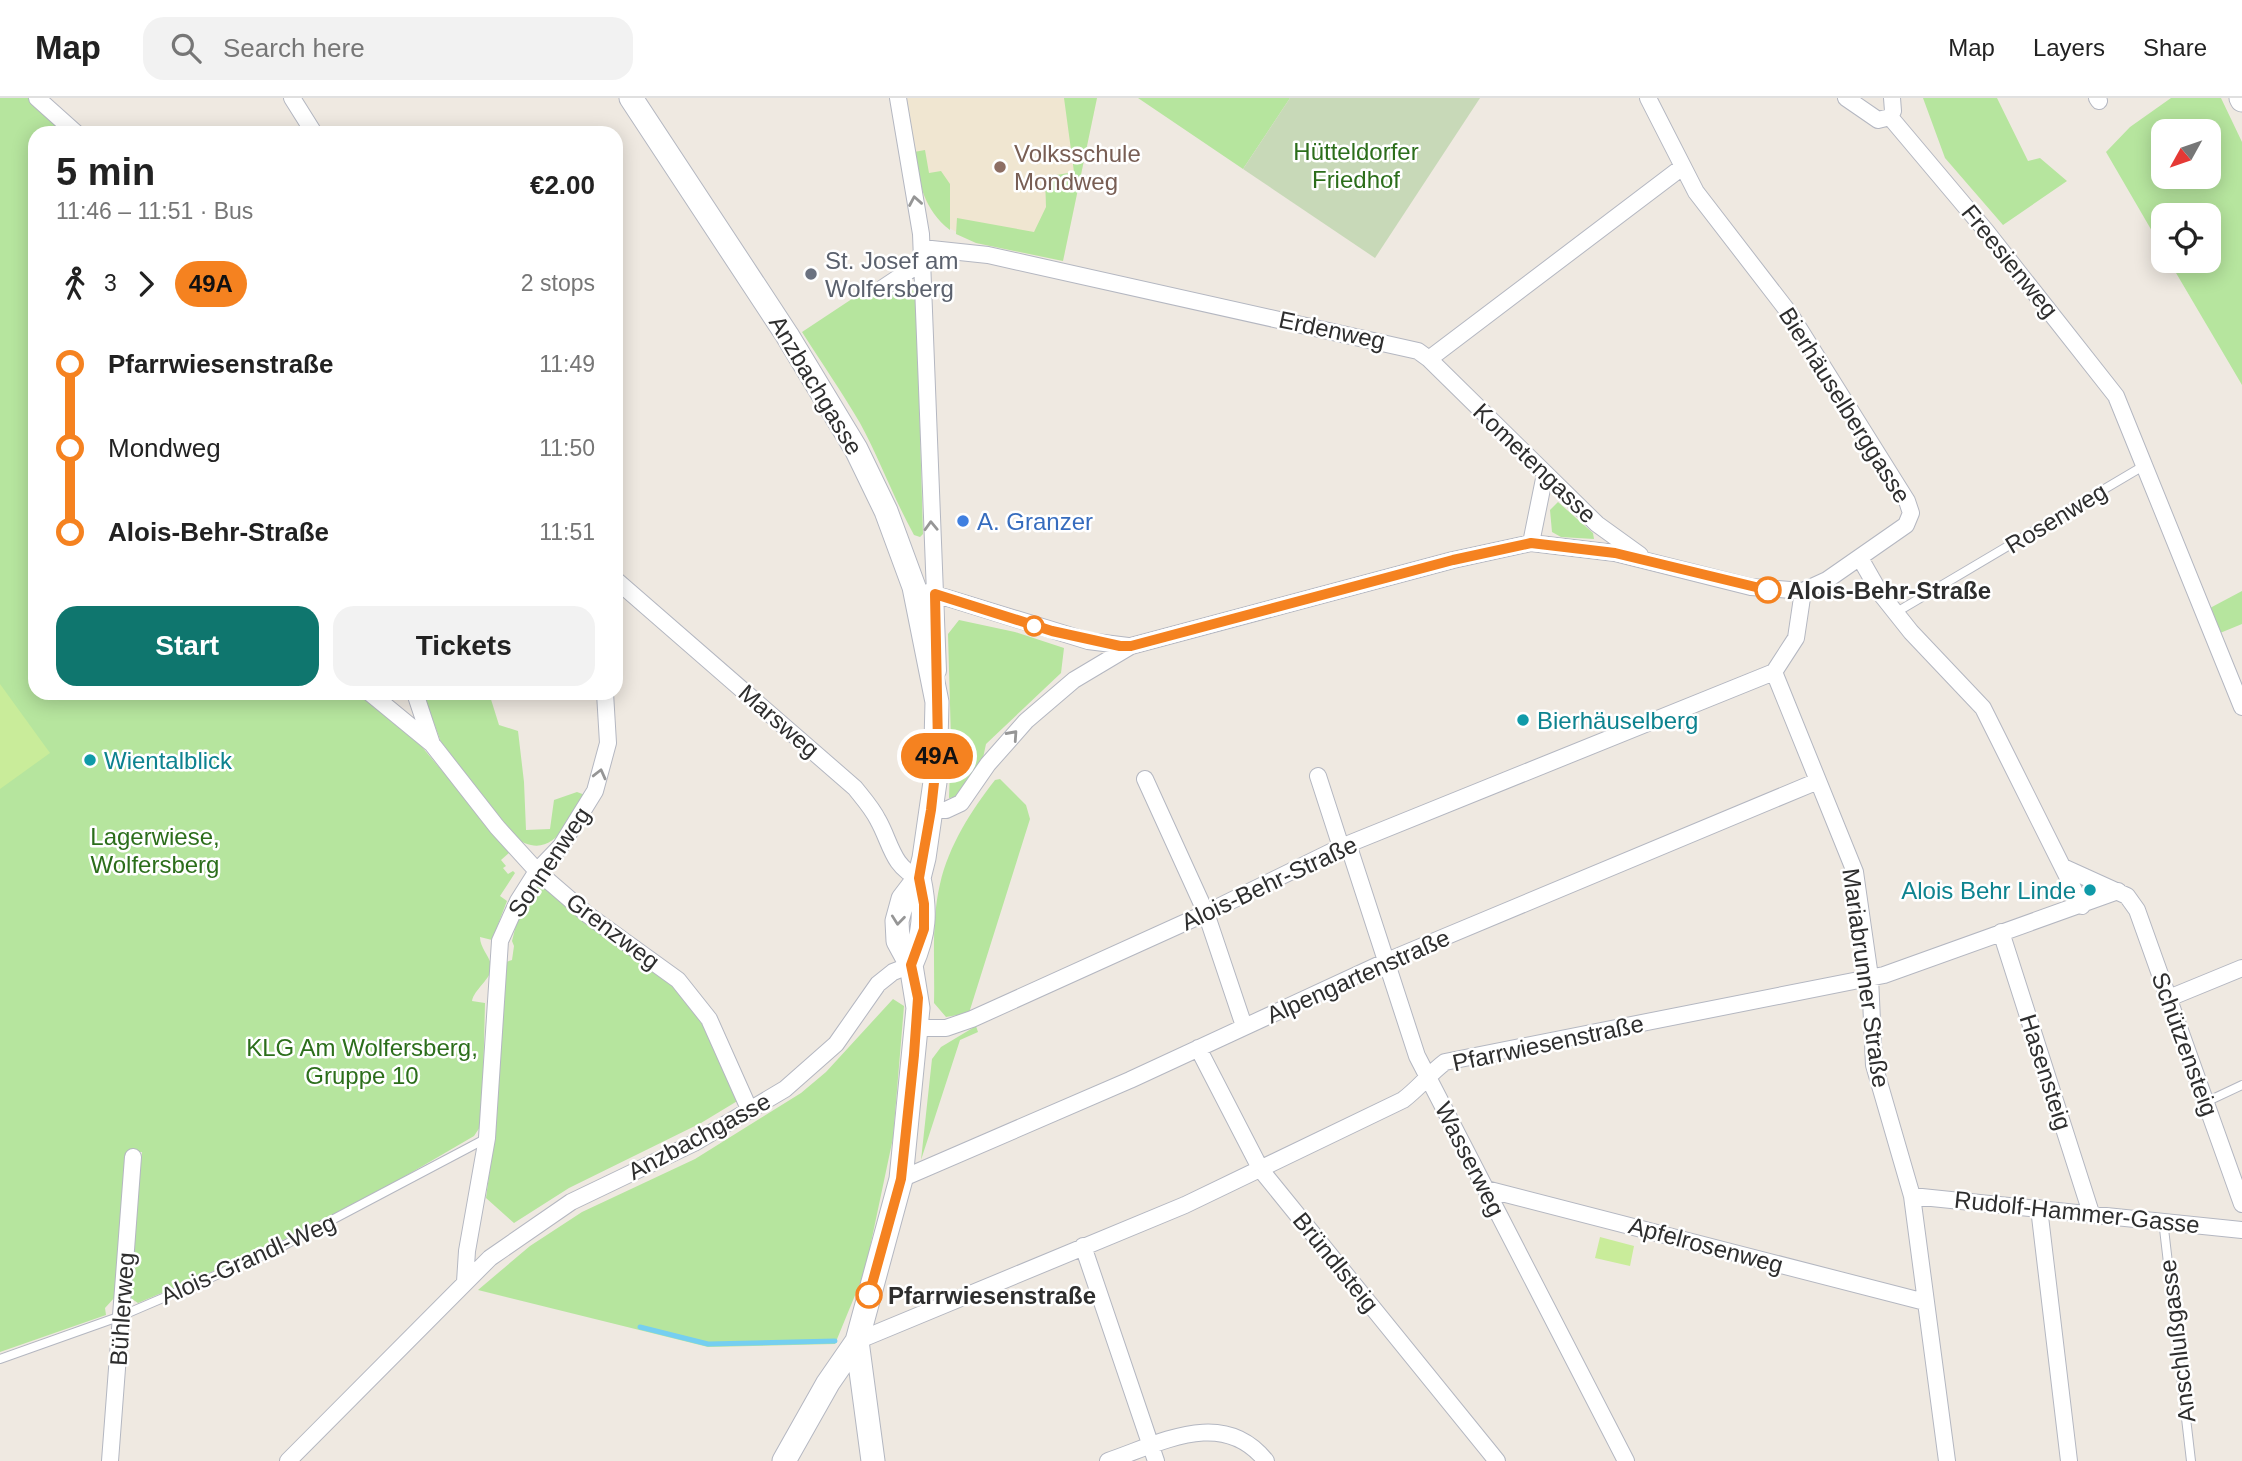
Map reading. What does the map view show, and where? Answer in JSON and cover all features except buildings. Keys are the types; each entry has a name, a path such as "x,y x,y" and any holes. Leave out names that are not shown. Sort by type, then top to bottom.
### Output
{"street":[{"path":"37,98 68,126"},
{"path":"292,98 310,126"},
{"name":"Anzbachgasse","path":"288,1461 490,1258 552,1213 694,1143 750,1111 818,1062 842,1036 878,985 894,972 911,965 924,929 924,904 919,878 931,810 938,746 937,702 925,591 839,418 631,98"},
{"path":"898,98 922,255 925,591 1088,641 1131,646"},
{"name":"Bierhäuselberggasse","path":"1648,98 1681,168 1701,200 1790,314 1907,501 1911,513 1909,522 1860,558 1818,585 1802,591"},
{"path":"1846,98 1878,120 1890,117 1892,98"},
{"name":"Freesienweg","path":"1890,117 2106,381 2123,411 2242,707"},
{"path":"1429,359 1681,168"},
{"path":"883,288 922,255"},
{"name":"Erdenweg","path":"922,255 1001,258 1400,345 1429,359"},
{"name":"Kometengasse","path":"1429,359 1597,524 1647,560"},
{"path":"1531,543 1545,474"},
{"path":"931,810 946,810 961,803 988,764 1026,721 1074,680 1131,646 1453,560 1531,543 1589,549 1647,560 1751,587 1802,591 1796,638 1774,672"},
{"path":"1860,558 1895,613 1923,647 1983,708 2082,905"},
{"name":"Marsweg","path":"623,586 855,788 878,820 897,862 905,871 919,878"},
{"name":"Mariabrunner Straße","path":"1774,672 1855,872 1870,977 1874,1065 1912,1196 1947,1461"},
{"name":"Alois-Behr-Straße","path":"917,1028 946,1028 972,1019 1206,913 1345,845 1774,672"},
{"path":"379,700 432,744"},
{"name":"Grenzweg","path":"417,700 432,744 479,806 537,871 588,915 678,980 709,1019 750,1111"},
{"name":"Sonnenweg","path":"464,1282 487,1138 500,941 518,901 537,871 561,846 595,791 608,743 605,700"},
{"name":"Wasserweg","path":"1318,776 1387,961 1417,1056 1486,1188 1620,1459"},
{"path":"1145,779 1206,913 1244,1026"},
{"name":"Alpengartenstraße","path":"901,1179 1387,961 1818,781"},
{"path":"2063,867 2118,891"},
{"name":"Pfarrwiesenstraße","path":"857,1341 1261,1170 1403,1100 1416,1090 1427,1075 1445,1062 1884,975 2118,891"},
{"name":"Schützensteig","path":"2118,891 2127,896 2137,910 2242,1204"},
{"name":"Hasensteig","path":"2001,932 2091,1213"},
{"path":"784,1461 828,1383 857,1341 901,1179 917,1028 918,998 911,965"},
{"path":"2169,998 2242,968"},
{"name":"Bründlsteig","path":"1198,1048 1261,1170 1497,1461"},
{"name":"Bühlerweg","path":"110,1461 133,1157"},
{"name":"Apfelrosenweg","path":"1486,1188 1925,1302"},
{"name":"Rudolf-Hammer-Gasse","path":"1912,1196 2242,1230"},
{"path":"2039,1208 2069,1461"},
{"path":"1083,1246 1153,1454"},
{"path":"857,1341 873,1461"},
{"path":"1108,1461 1153,1454 1203,1430 1233,1435 1258,1450 1266,1461"}],"lane":[{"name":"Rosenweg","path":"1895,613 2145,465"},
{"path":"2206,1102 2242,1085"},
{"name":"Alois-Grandl-Weg","path":"0,1359 121,1316 275,1251 487,1138"},
{"name":"Anschlußgasse","path":"2163,1220 2191,1461"}],"shaded area":[{"name":"Volksschule Mondweg","path":"907,98 1097,98 1063,261 976,243 944,225 926,202 919,183"}],"green space":[{"path":"0,98 29,98 60,126 28,126 28,700 370,700 407,729 510,852 501,860 508,874 513,871 515,873 500,896 507,901 492,940 480,937 491,970 472,1001 485,1003 482,1124 474,1136 378,1192 261,1251 138,1303 129,1297 142,1152 127,1153 115,1297 105,1308 106,1315 0,1352"},
{"path":"1064,98 1097,98 1063,261 976,243 956,234 957,218 1034,232 1046,207 1045,177 1074,172"},
{"path":"1138,98 1290,98 1243,169"},
{"name":"Hütteldorfer Friedhof","path":"1290,98 1480,98 1375,258 1243,169"},
{"path":"1923,98 1997,98 2028,161 2040,158 2067,181 2003,225 1945,158"},
{"path":"2171,98 2221,98 2242,142 2242,385 2176,273 2221,273 2221,203 2151,203 2151,229 2106,152 2130,127"},
{"path":"925,150 929,173 941,171 950,184 950,230 934,214 924,195 914,152"},
{"path":"907,286 916,293 923,534 920,537 914,535 860,423 802,332 870,287 875,296 884,299"},
{"path":"1558,502 1593,533 1594,539 1561,537 1552,532 1550,510"},
{"path":"2242,591 2242,624 2220,633 2210,608"},
{"path":"959,620 1015,632 1064,648 1061,673 986,744 983,758 956,797 949,798 951,740 948,634"},
{"path":"0,684 50,753 0,789"},
{"path":"426,700 491,700 499,725 518,731 526,830 550,829 554,800 577,792 585,795 557,837 537,846 525,843 512,835 442,745"},
{"path":"1000,779 1026,805 1030,819 969,1013 946,1017 934,1003 934,928 940,884 962,829 995,780"},
{"path":"538,881 638,953 691,1003 713,1036 739,1100 701,1123 569,1188 514,1223 486,1198 494,1138 506,962 512,960 512,941 518,917"},
{"path":"893,999 904,1006 893,1138 865,1271 835,1344 708,1347 478,1290 530,1246 582,1212 695,1159 801,1093 826,1072"},
{"path":"976,1026 978,1032 960,1040 921,1160 932,1059 941,1047"},
{"path":"1600,1237 1634,1246 1630,1266 1595,1258"}],"waterway":[{"path":"640,1327 708,1344 835,1341"}],"bus line":[{"name":"49A","path":"869,1295 901,1179 914,1055 918,998 911,965 924,929 924,904 919,878 931,810 938,746 935,594 1052,631 1098,643 1131,646 1453,560 1531,543 1615,553 1768,590"}],"place":[{"name":"Volksschule Mondweg","path":"1000,167"},
{"name":"St. Josef am Wolfersberg","path":"811,274"},
{"name":"A. Granzer","path":"963,521"},
{"name":"Alois-Behr-Straße","path":"1768,590"},
{"name":"Bierhäuselberg","path":"1523,720"},
{"name":"Wientalblick","path":"90,760"},
{"name":"Alois Behr Linde","path":"2090,890"},
{"name":"Pfarrwiesenstraße","path":"869,1295"}],"park label":[{"name":"Lagerwiese, Wolfersberg","path":"155,850"},
{"name":"KLG Am Wolfersberg, Gruppe 10","path":"362,1061"}]}
